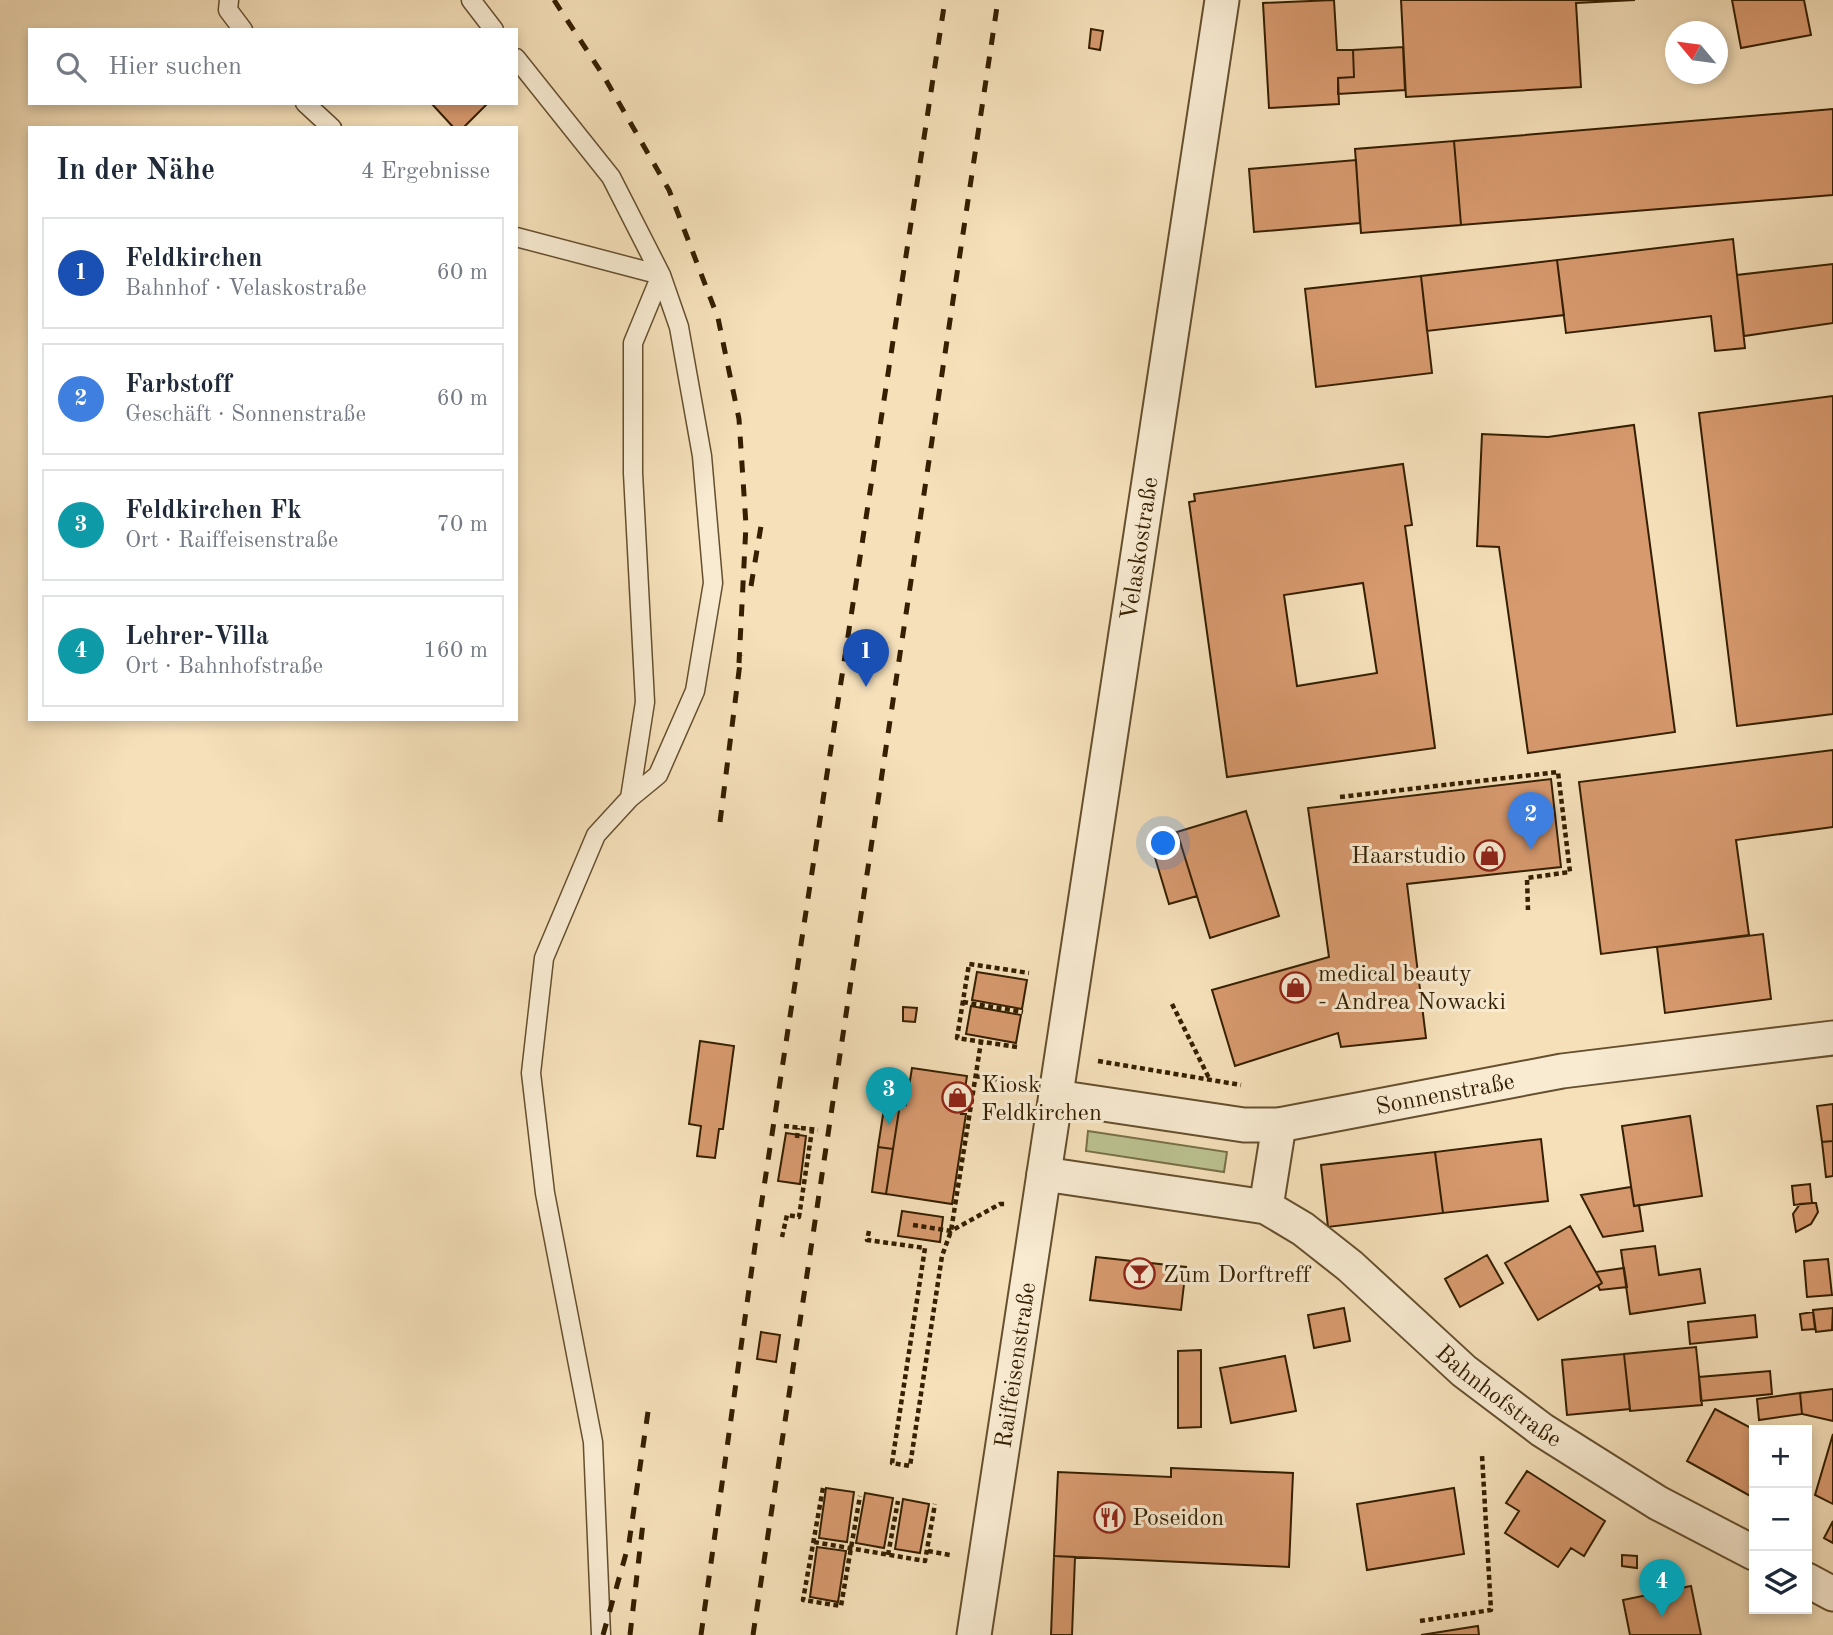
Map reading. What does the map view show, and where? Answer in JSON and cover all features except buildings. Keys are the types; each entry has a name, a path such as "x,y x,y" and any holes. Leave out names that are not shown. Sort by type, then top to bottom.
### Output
{"street":[{"name":"Velaskostraße","path":"1056,1093 1222,0"},
{"name":"Sonnenstraße","path":"1056,1093 1244,1125 1279,1125 1562,1071 1833,1038"},
{"name":"Raiffeisenstraße","path":"974,1635 1056,1093"},
{"path":"1266,1207 1279,1125"},
{"name":"Bahnhofstraße","path":"1044,1174 1266,1207 1303,1229 1350,1266 1464,1371 1542,1430 1658,1503 1750,1551"},
{"path":"1812,1583 1833,1594"}],"lane":[{"path":"229,0 228,10 242,28"},
{"path":"471,0 492,28"},
{"path":"518,61 611,177 661,275 679,327 702,456 713,583 695,691 658,775 631,798 596,835 544,958 531,1073 545,1193 593,1442 601,1635"},
{"path":"307,105 330,126"},
{"path":"518,238 661,275"},
{"path":"631,798 645,702 633,473 633,343 661,275"}],"path":[{"path":"1340,797 1558,772 1570,872 1527,878 1528,910"},
{"path":"1017,1047 957,1038 969,964 1029,973"},
{"path":"963,1002 1023,1012"},
{"path":"1172,1004 1209,1079"},
{"path":"869,1231 867,1240 925,1248 892,1463 910,1466 942,1256 951,1231 981,1042"},
{"path":"975,1076 1056,1093"},
{"path":"784,1126 818,1130"},
{"path":"797,1138 798,1128"},
{"path":"782,1237 787,1215 799,1217 812,1130"},
{"path":"913,1225 951,1231"},
{"path":"1420,1621 1491,1610 1482,1455"},
{"path":"823,1488 803,1600 841,1606 860,1496"},
{"path":"888,1555 898,1501"},
{"path":"813,1542 888,1555 897,1560 925,1561 935,1504"}],"green space":[{"path":"1088,1131 1227,1152 1224,1172 1086,1151"}],"railway":[{"path":"554,0 603,75 669,190 718,318 739,419 746,525 739,663"},
{"path":"701,1635 755,1246 945,0"},
{"path":"753,1635 998,0"},
{"path":"751,586 761,526"},
{"path":"720,822 741,655"},
{"path":"603,1635 629,1543 649,1405"},
{"path":"630,1635 643,1523"}],"place":[{"name":"Feldkirchen","path":"866,687"},
{"name":"Farbstoff","path":"1531,850"},
{"name":"Haarstudio","path":"1489,855"},
{"name":"medical beauty - Andrea Nowacki","path":"1295,987"},
{"name":"Kiosk Feldkirchen","path":"958,1098"},
{"name":"Feldkirchen Fk","path":"889,1125"},
{"name":"Zum Dorftreff","path":"1140,1274"},
{"name":"Poseidon","path":"1109,1517"},
{"name":"Lehrer-Villa","path":"1662,1617"}]}
